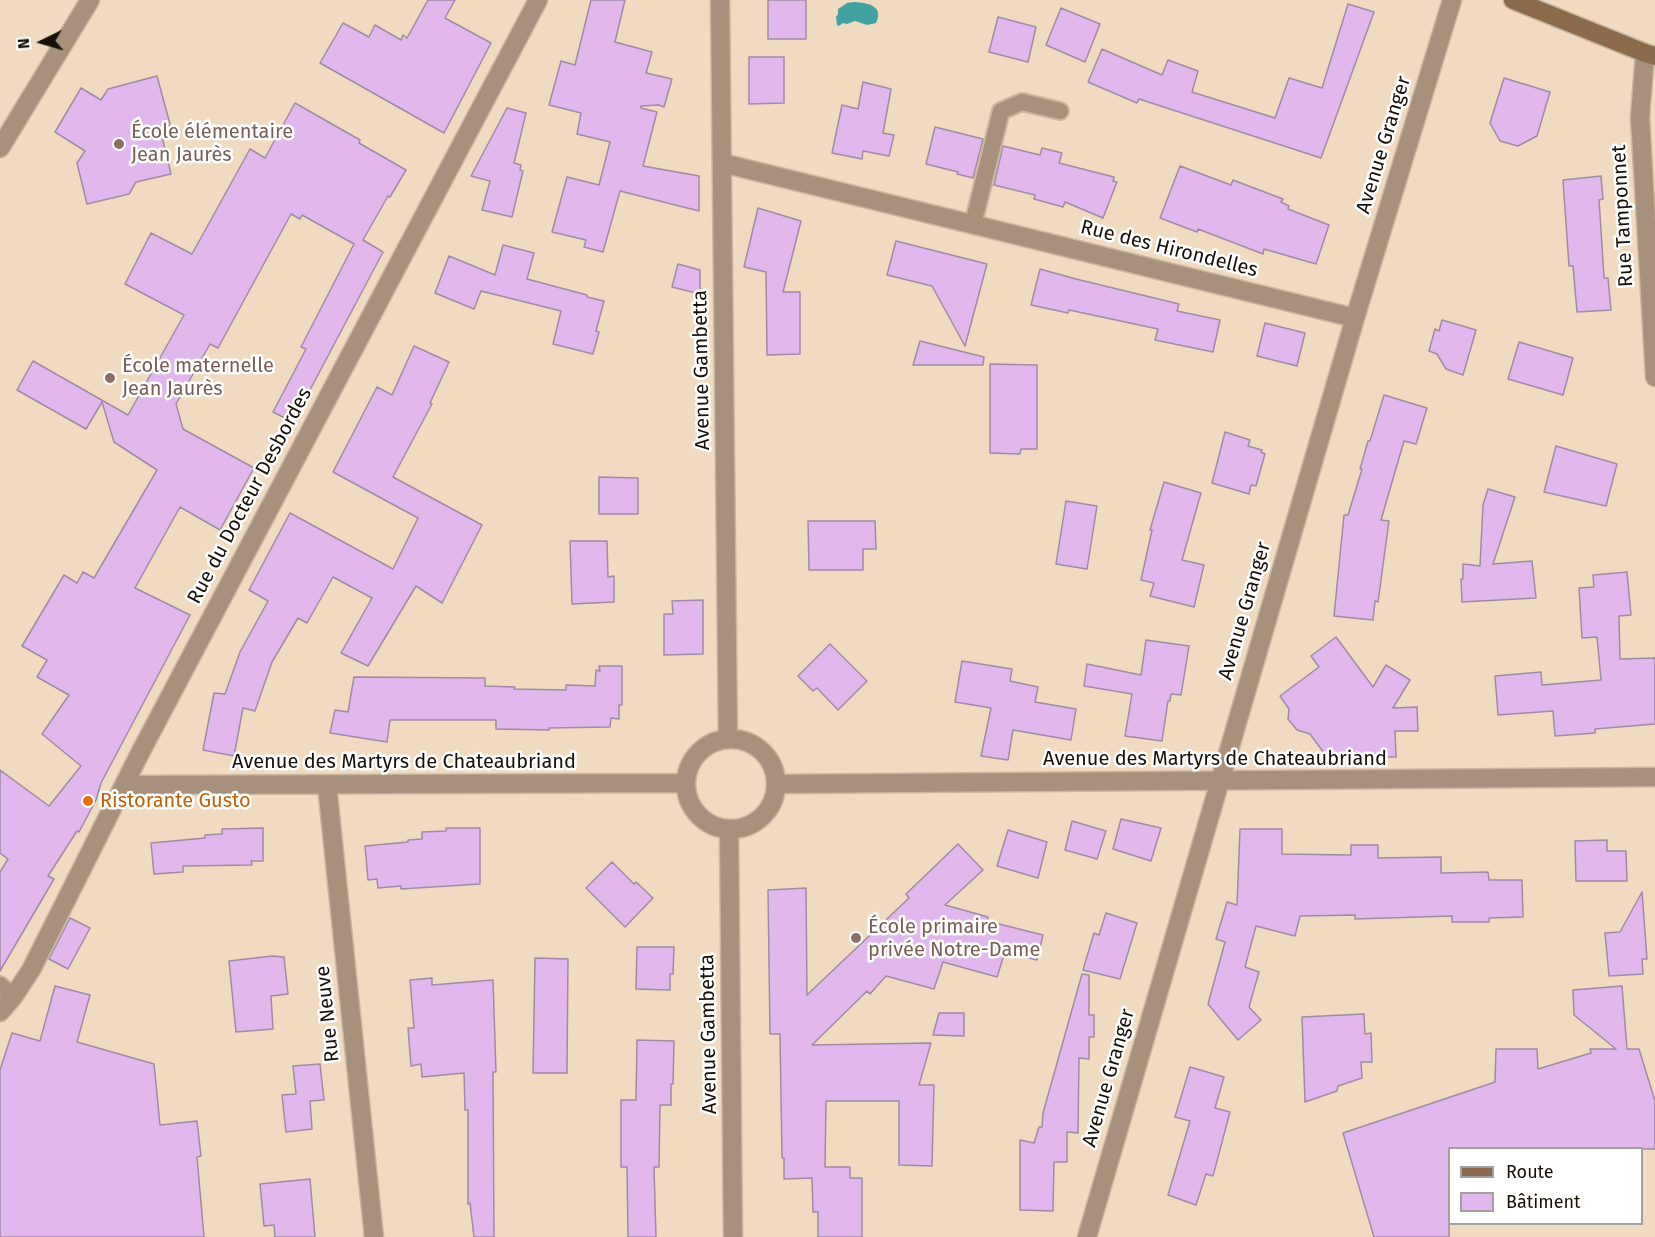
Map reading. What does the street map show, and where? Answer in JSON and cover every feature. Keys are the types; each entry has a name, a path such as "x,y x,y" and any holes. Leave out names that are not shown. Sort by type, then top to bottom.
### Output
{"street":[{"path":"0,148 90,0"},
{"name":"Rue du Docteur Desbordes","path":"0,1012 7,991 31,970 124,785 538,0"},
{"name":"Avenue Gambetta","path":"720,0 728,739"},
{"name":"Avenue Granger","path":"1087,1237 1355,318 1452,0"},
{"path":"1513,0 1650,55"},
{"name":"Rue Tamponnet","path":"1650,55 1640,117 1655,377"},
{"name":"Rue des Hirondelles","path":"722,163 1355,318"},
{"path":"728,739 749,742 758,748 771,764 776,784 775,796 762,817 741,829 729,830 717,828 698,816 690,806 685,783 688,767 698,753 712,743 728,739"},
{"name":"Avenue des Martyrs de Chateaubriand","path":"776,784 1655,777"},
{"name":"Avenue des Martyrs de Chateaubriand","path":"124,785 685,783"},
{"name":"Rue Neuve","path":"327,786 374,1237"},
{"name":"Avenue Gambetta","path":"729,830 733,1237"}],"lane":[{"path":"973,224 1001,111 1022,102 1060,111"}],"water":[{"path":"847,3 874,6 878,13 876,23 867,25 855,21 837,25 838,9"}],"building":[{"path":"428,0 455,0 445,18 491,43 444,133 320,63 343,23 369,37 375,25 401,40 403,35 407,38"},
{"path":"591,0 625,0 615,42 652,52 646,73 672,79 664,107 641,106 641,108 657,112 643,166 699,176 699,211 620,191 603,252 584,247 586,240 552,232 567,177 599,185 610,142 577,134 581,113 549,105 561,61 575,65"},
{"path":"768,0 806,0 806,39 768,39"},
{"path":"1348,4 1374,12 1321,158 1139,99 1137,103 1088,82 1102,49 1162,75 1168,60 1198,71 1192,92 1275,118 1289,78 1322,88"},
{"path":"1061,8 1100,24 1085,62 1046,45"},
{"path":"998,17 1036,27 1028,62 989,52"},
{"path":"749,57 784,57 784,103 749,104"},
{"name":"École élémentaire Jean Jaurès","path":"157,76 170,124 162,137 171,174 136,182 129,194 87,204 77,163 85,151 55,132 81,88 101,100 108,89"},
{"path":"1504,78 1550,92 1537,136 1518,146 1500,141 1490,123"},
{"path":"863,82 891,89 883,133 894,135 889,156 863,151 862,159 832,153 842,105 858,109"},
{"path":"295,103 360,140 359,143 406,170 363,240 383,252 293,422 273,412 306,349 301,347 354,244 302,215 300,219 291,214 218,348 210,344 176,404 183,429 254,468 220,530 180,507 135,588 190,615 101,783 96,800 79,832 77,831 48,876 54,879 0,971 0,872 8,859 0,853 0,770 49,806 81,766 42,734 69,695 37,677 47,660 22,646 64,575 77,583 83,572 94,578 157,470 114,442 102,402 86,429 17,390 33,361 128,415 184,315 125,284 151,233 192,254 250,149 265,158"},
{"path":"507,108 526,113 514,163 521,165 520,170 523,171 512,217 482,210 490,181 471,176"},
{"path":"935,127 983,139 973,178 926,164"},
{"path":"1003,146 1040,155 1042,148 1062,153 1059,163 1114,177 1113,181 1117,182 1103,218 1065,202 1063,207 1034,199 1035,195 994,185"},
{"path":"1180,166 1231,185 1233,180 1283,199 1281,202 1289,206 1288,209 1329,225 1316,264 1264,249 1263,254 1198,229 1197,232 1160,218"},
{"path":"1601,176 1603,199 1599,200 1604,278 1608,278 1611,310 1577,312 1573,266 1569,266 1563,180"},
{"path":"758,208 801,221 783,292 800,292 800,354 767,355 766,272 744,267"},
{"path":"896,241 987,264 965,346 932,286 887,275"},
{"path":"503,245 534,253 527,279 604,301 593,354 553,344 561,311 481,291 474,309 435,293 449,256 495,275"},
{"path":"678,264 700,270 700,294 672,287"},
{"path":"1040,269 1179,304 1177,311 1220,320 1213,352 1155,340 1158,329 1069,310 1068,313 1031,305"},
{"path":"1442,320 1476,330 1463,375 1446,369 1437,354 1429,351 1435,329 1439,331"},
{"path":"1265,323 1305,333 1297,366 1257,356"},
{"path":"920,341 984,357 983,365 913,365"},
{"path":"1519,342 1573,358 1563,395 1508,379"},
{"path":"414,346 449,362 430,403 432,404 393,477 482,525 442,603 416,586 368,666 341,653 372,598 333,577 307,623 298,618 272,662 255,711 243,708 234,756 203,750 214,693 225,694 240,652 268,601 249,590 290,513 393,569 418,518 333,472 377,387 392,395"},
{"path":"990,364 1037,365 1037,449 1021,449 1020,454 990,453"},
{"path":"1384,395 1427,408 1416,444 1404,441 1381,520 1389,521 1378,602 1375,601 1373,620 1334,616 1344,515 1348,515 1368,441 1370,441"},
{"path":"1225,432 1250,440 1248,446 1262,450 1261,452 1265,454 1256,486 1251,485 1249,494 1212,483"},
{"path":"1556,446 1617,464 1606,506 1544,492"},
{"path":"599,477 638,478 638,514 599,514"},
{"path":"1164,482 1201,493 1182,560 1204,565 1194,607 1150,596 1154,583 1141,580 1152,530 1150,530"},
{"path":"1488,489 1515,497 1493,564 1532,561 1536,598 1462,602 1463,564 1480,566 1483,505"},
{"path":"1066,501 1097,506 1087,569 1056,564"},
{"path":"808,521 875,521 876,549 863,549 863,570 809,570"},
{"path":"570,541 607,541 608,577 614,576 614,602 572,604"},
{"path":"1627,572 1631,615 1619,616 1620,659 1655,658 1655,724 1595,729 1595,733 1555,736 1553,711 1498,715 1495,676 1541,672 1542,685 1601,680 1597,637 1582,638 1579,588 1594,587 1593,575"},
{"path":"703,600 703,654 664,655 664,614 673,614 672,601"},
{"path":"1336,637 1373,687 1386,665 1410,680 1393,708 1417,707 1418,731 1395,731 1396,757 1327,757 1310,734 1297,730 1288,719 1289,709 1280,696 1319,667 1311,656"},
{"path":"1146,640 1189,646 1181,695 1171,694 1170,701 1168,701 1162,741 1125,736 1132,694 1084,686 1087,664 1141,675"},
{"path":"830,644 867,681 838,710 817,688 813,691 798,676"},
{"path":"962,661 1012,669 1010,681 1038,687 1035,702 1076,709 1071,740 1013,730 1008,760 981,756 991,708 955,702"},
{"path":"599,666 622,666 622,705 619,705 619,719 611,718 610,727 549,728 549,730 496,729 496,720 390,720 387,742 330,733 335,710 348,712 354,677 485,678 485,686 566,690 566,685 595,686 596,670 600,671"},
{"path":"1121,819 1161,828 1151,861 1113,849"},
{"path":"1072,821 1106,831 1097,859 1065,850"},
{"path":"263,828 263,861 251,861 252,865 183,866 183,872 154,874 151,843 205,838 205,835 222,834 222,829"},
{"path":"446,828 480,828 480,884 401,889 401,886 378,888 377,879 368,880 365,846 422,839 422,832 446,831"},
{"path":"1240,829 1282,829 1282,854 1351,855 1351,845 1378,845 1378,858 1441,857 1441,873 1488,872 1489,880 1522,880 1523,917 1489,918 1489,922 1452,922 1452,916 1355,919 1355,915 1300,916 1295,936 1256,926 1245,967 1259,972 1249,1007 1261,1020 1238,1040 1208,1004 1225,942 1216,939 1227,902 1237,905"},
{"path":"1008,830 1047,842 1038,878 997,866"},
{"path":"1607,840 1607,851 1626,851 1627,881 1576,881 1575,841"},
{"path":"958,844 983,870 945,905 988,917 987,921 1043,935 1037,960 1005,952 997,977 943,962 934,989 886,976 870,994 867,991 812,1045 931,1043 919,1085 934,1085 932,1166 899,1165 899,1101 826,1101 825,1167 850,1167 850,1178 862,1178 862,1237 818,1237 818,1212 813,1212 812,1178 784,1179 780,1034 770,1034 768,890 806,888 807,995 909,898 906,894"},
{"path":"612,862 634,884 636,882 653,898 625,927 586,888"},
{"path":"1642,892 1647,959 1642,959 1643,974 1609,976 1605,933 1620,932"},
{"path":"1106,913 1137,923 1120,979 1083,970 1094,933 1099,935"},
{"path":"70,918 90,928 68,969 49,959"},
{"path":"637,947 674,947 670,990 636,989"},
{"path":"272,956 284,957 288,994 271,996 273,1029 236,1032 229,961"},
{"path":"535,958 568,959 567,1073 533,1073"},
{"path":"1082,974 1089,975 1089,1015 1094,1015 1094,1037 1089,1037 1089,1059 1079,1058 1078,1133 1067,1132 1067,1162 1054,1162 1053,1211 1020,1210 1020,1140 1034,1143 1039,1127 1042,1127 1043,1113"},
{"path":"432,978 432,985 493,980 496,1072 493,1072 494,1237 474,1237 470,1203 468,1204 468,1110 465,1110 464,1073 422,1077 421,1064 411,1066 408,1028 414,1028 410,980"},
{"path":"55,986 90,995 77,1042 154,1064 160,1125 197,1121 201,1156 197,1157 204,1237 0,1237 0,1070 12,1033 40,1041"},
{"path":"1622,986 1627,1049 1639,1049 1655,1101 1655,1149 1643,1149 1643,1147 1448,1147 1449,1237 1374,1237 1343,1133 1495,1082 1496,1049 1537,1049 1538,1069 1591,1053 1590,1049 1616,1049 1574,1015 1573,990"},
{"path":"939,1013 964,1013 964,1036 933,1035"},
{"path":"1364,1014 1365,1034 1371,1033 1372,1062 1361,1062 1362,1078 1338,1086 1337,1091 1305,1102 1302,1017"},
{"path":"637,1040 674,1041 671,1105 660,1105 659,1167 654,1167 656,1237 628,1237 627,1167 621,1167 621,1100 636,1100"},
{"path":"320,1064 324,1100 310,1101 312,1129 286,1132 282,1095 296,1094 293,1066"},
{"path":"1190,1067 1224,1077 1215,1108 1230,1112 1213,1176 1206,1174 1196,1205 1168,1195 1190,1121 1175,1117"},
{"path":"310,1179 315,1237 275,1237 274,1225 264,1226 260,1184"}],"place":[{"name":"École élémentaire Jean Jaurès","path":"119,144"},
{"name":"École maternelle Jean Jaurès","path":"110,378"},
{"name":"Ristorante Gusto","path":"88,801"},
{"name":"École primaire privée Notre-Dame","path":"856,938"}]}
